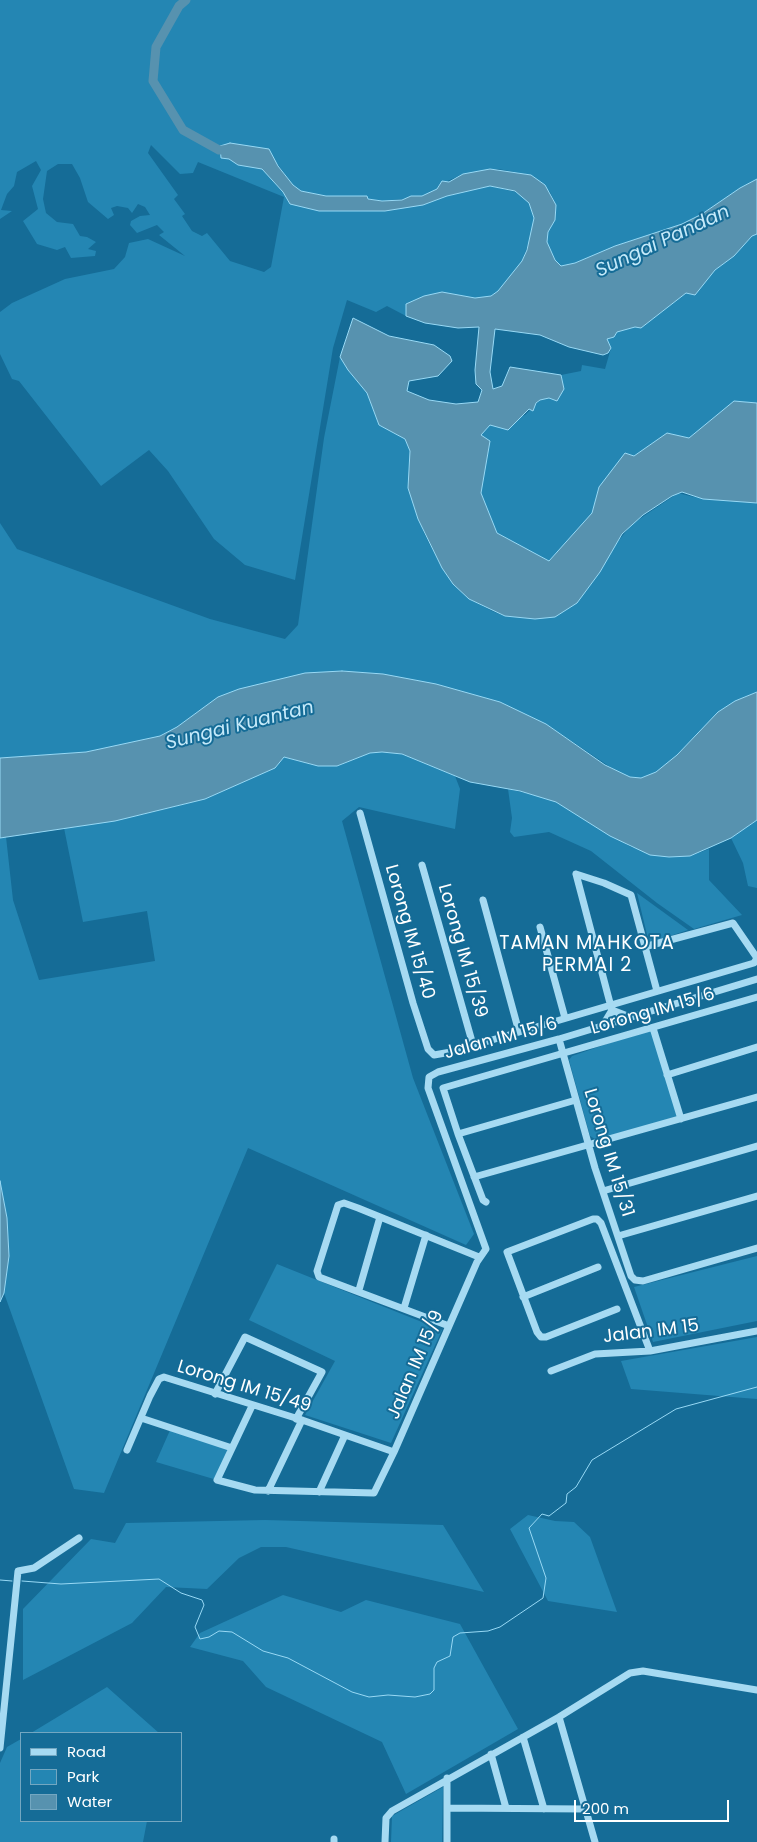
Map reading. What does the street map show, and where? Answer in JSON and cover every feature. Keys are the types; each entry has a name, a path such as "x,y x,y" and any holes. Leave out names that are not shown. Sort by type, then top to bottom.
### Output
{"street":[{"name":"Lorong IM 15/40","path":"360,812 428,1049 436,1056 473,1045"},
{"name":"Lorong IM 15/39","path":"422,865 473,1045"},
{"path":"615,1022 576,874 604,883 631,895 657,991"},
{"path":"483,900 519,1032"},
{"path":"473,1045 565,1018 611,1007 756,961 748,942 732,922 644,947"},
{"path":"540,927 565,1018"},
{"name":"Jalan IM 15/6","path":"486,1249 428,1088 428,1080 438,1072 615,1022 757,979"},
{"name":"Lorong IM 15/6","path":"458,1134 443,1088 563,1055 757,997"},
{"path":"611,1007 630,1017"},
{"path":"603,1025 611,1007"},
{"path":"653,1028 681,1118"},
{"name":"Lorong IM 15/31","path":"559,1038 602,1191 631,1276 635,1280 643,1281 757,1248"},
{"path":"668,1074 757,1047"},
{"path":"474,1177 757,1097"},
{"path":"486,1202 483,1200 458,1134 576,1100"},
{"path":"602,1191 757,1146"},
{"path":"618,1236 757,1196"},
{"path":"449,1326 359,1290 318,1276 340,1204 344,1203 479,1257"},
{"path":"359,1290 380,1217"},
{"path":"617,1310 544,1338 537,1332 507,1252 583,1222 597,1219 601,1223 650,1351"},
{"path":"404,1308 426,1235"},
{"name":"Jalan IM 15/9","path":"319,1492 374,1493 394,1452 479,1257 486,1249"},
{"path":"523,1296 598,1267"},
{"name":"Jalan IM 15","path":"551,1371 596,1354 650,1351 757,1331"},
{"path":"215,1394 245,1338 322,1372 299,1419 268,1491"},
{"name":"Lorong IM 15/49","path":"127,1450 161,1377 299,1419 394,1452"},
{"path":"252,1406 217,1480 244,1488 268,1491 319,1492 345,1435"},
{"path":"141,1418 232,1448"},
{"path":"0,1748 18,1571 34,1568 79,1538"},
{"path":"385,1842 386,1818 396,1808 447,1778 560,1718 630,1673 636,1671 757,1690"},
{"path":"560,1718 595,1842"},
{"path":"523,1737 544,1809"},
{"path":"491,1754 506,1808"},
{"path":"447,1778 447,1842"},
{"path":"447,1808 585,1809"}],"green space":[{"path":"0,0 757,0 757,179 740,188 702,214 682,224 615,246 575,263 560,266 555,260 547,242 548,232 555,220 556,205 550,192 531,175 498,169 463,174 439,185 437,189 422,197 382,201 368,199 366,196 329,197 301,191 293,185 273,158 229,159 238,165 262,169 287,197 423,205 447,196 490,186 520,193 529,203 534,218 534,228 522,261 498,291 491,296 475,298 442,292 424,296 406,304 406,316 387,306 376,312 347,300 333,348 295,580 245,565 214,539 168,471 149,450 101,486 19,381 12,379 0,354 0,312 12,303 65,279 114,269 125,257 129,243 148,239 185,256 159,235 164,232 157,225 137,233 130,225 131,221 140,216 150,215 145,207 138,204 132,213 128,208 117,206 111,208 114,215 108,219 88,202 80,178 72,164 58,164 47,171 43,199 46,213 57,222 73,224 80,236 87,237 96,242 88,249 96,251 95,256 71,258 65,247 57,250 37,244 23,221 38,209 32,186 41,170 36,161 17,172 14,186 7,194 1,210 12,211 0,219","holes":["151,145 180,174 193,173 198,162 284,197 271,267 264,272 230,261 207,233 202,236 192,231 182,216 185,214 174,199 178,195 148,153"]},
{"path":"757,234 757,403 734,401 689,438 667,433 634,456 599,487 592,513 549,561 497,533 480,493 490,441 480,435 490,425 525,415 540,400 549,398 564,389 561,375 581,371 582,365 605,369 611,348 607,339 614,337 617,332 635,327 641,328 686,293 695,294 715,270 734,256 752,236"},
{"path":"340,357 367,393 379,425 405,439 410,451 408,488 424,533 442,568 453,584 469,599 505,616 535,619 615,545 632,524 678,493 694,497 757,503 757,692 735,701 718,712 668,764 656,772 641,778 619,773 546,724 500,702 436,684 383,674 342,671 239,689 218,697 177,727 160,736 86,752 0,758 0,523 17,549 210,619 285,639 298,625 324,438"},
{"path":"370,753 401,754 455,776 460,789 455,829 359,807 342,821 413,1078 474,1234 466,1245 248,1148 104,1493 74,1489 4,1293 9,1256 7,1218 0,1181 0,838 6,837 13,900 39,980 155,961 147,911 83,922 64,828 141,815 205,799 275,768 284,757 313,765 338,766"},
{"path":"508,789 556,802 631,847 669,857 690,856 709,849 709,880 742,915 694,929 657,903 591,851 549,832 514,837 510,832 512,818"},
{"path":"757,820 757,888 748,886 743,863 731,838"},
{"path":"637,893 688,930 649,943"},
{"path":"653,1028 681,1119 595,1139 590,1136 569,1060 572,1056"},
{"path":"757,1256 757,1321 653,1342 634,1287"},
{"path":"277,1264 442,1330 391,1443 305,1415 335,1361 249,1320"},
{"path":"757,1337 757,1399 631,1389 621,1361"},
{"path":"171,1428 232,1448 217,1480 156,1462"},
{"path":"528,1515 555,1521 574,1522 590,1537 617,1612 548,1601 510,1529"},
{"path":"265,1520 443,1525 484,1592 286,1547 261,1547 239,1558 207,1589 166,1587 132,1623 23,1680 23,1609 91,1539 115,1543 126,1523"},
{"path":"283,1595 341,1612 366,1600 460,1624 518,1729 406,1794 382,1742 266,1687 243,1661 190,1647 200,1633"},
{"path":"107,1687 158,1732 33,1732"},
{"path":"20,1740 20,1822 147,1822 143,1842 0,1842 0,1763 7,1747"},
{"path":"443,1787 442,1842 391,1842 392,1816"}],"water":[{"path":"230,143 269,149 278,166 293,185 301,191 326,196 367,196 368,199 382,201 402,200 411,196 422,196 437,189 442,181 449,182 463,174 490,169 531,175 545,185 556,205 555,220 548,232 547,242 555,260 561,266 575,263 615,246 682,224 702,214 740,188 757,179 757,234 752,236 734,256 715,270 695,295 686,293 641,328 635,327 617,332 614,337 607,339 611,348 608,353 603,355 569,347 540,335 495,329 490,372 493,389 502,386 510,367 561,375 564,389 557,401 549,398 540,400 536,403 533,411 529,409 508,430 490,425 481,435 490,441 481,493 497,533 549,561 592,513 599,487 625,453 634,456 667,433 689,438 734,401 757,403 757,503 703,499 682,492 672,496 643,515 622,534 600,572 577,603 555,617 535,619 505,616 469,599 453,584 442,568 418,519 408,488 410,451 405,439 379,425 367,393 340,357 353,318 389,336 434,345 450,356 452,361 438,376 409,381 407,391 429,400 456,404 478,402 482,390 476,384 475,370 479,327 458,328 425,323 406,316 406,304 424,296 442,292 475,298 491,296 498,291 522,261 527,250 534,218 529,203 515,191 490,186 447,196 423,205 385,211 319,211 290,204 283,192 262,169 238,165 229,159 221,158 220,146"},
{"name":"Sungai Kuantan","path":"342,671 383,674 436,684 500,702 546,724 605,765 630,777 641,778 656,772 677,755 718,712 735,701 757,692 757,820 731,838 690,856 669,857 650,855 610,836 556,802 520,791 470,782 402,754 382,752 370,753 337,766 318,766 284,757 275,768 205,799 115,821 0,838 0,758 86,752 160,736 177,727 218,697 239,689 305,673"},
{"path":"0,1181 7,1218 9,1256 4,1293 0,1302"}],"waterway":[{"name":"Sungai Pandan","path":"186,0 179,6 156,47 153,81 183,130 219,150 231,150"},
{"path":"22,1581 61,1584 159,1579 181,1593 202,1600 204,1605 195,1627 200,1639 209,1637 219,1631 232,1632 263,1651 288,1658 352,1692 369,1697 388,1695 415,1697 430,1694 434,1690 434,1668 437,1662 450,1656 453,1637 460,1633 488,1631 500,1627 543,1598 546,1578 529,1528 542,1514 549,1516 566,1503 567,1494 576,1487 592,1460 676,1409 757,1387"},
{"path":"0,1580 12,1581"}],"district":[{"name":"TAMAN MAHKOTA PERMAI 2","path":"587,955"}]}
